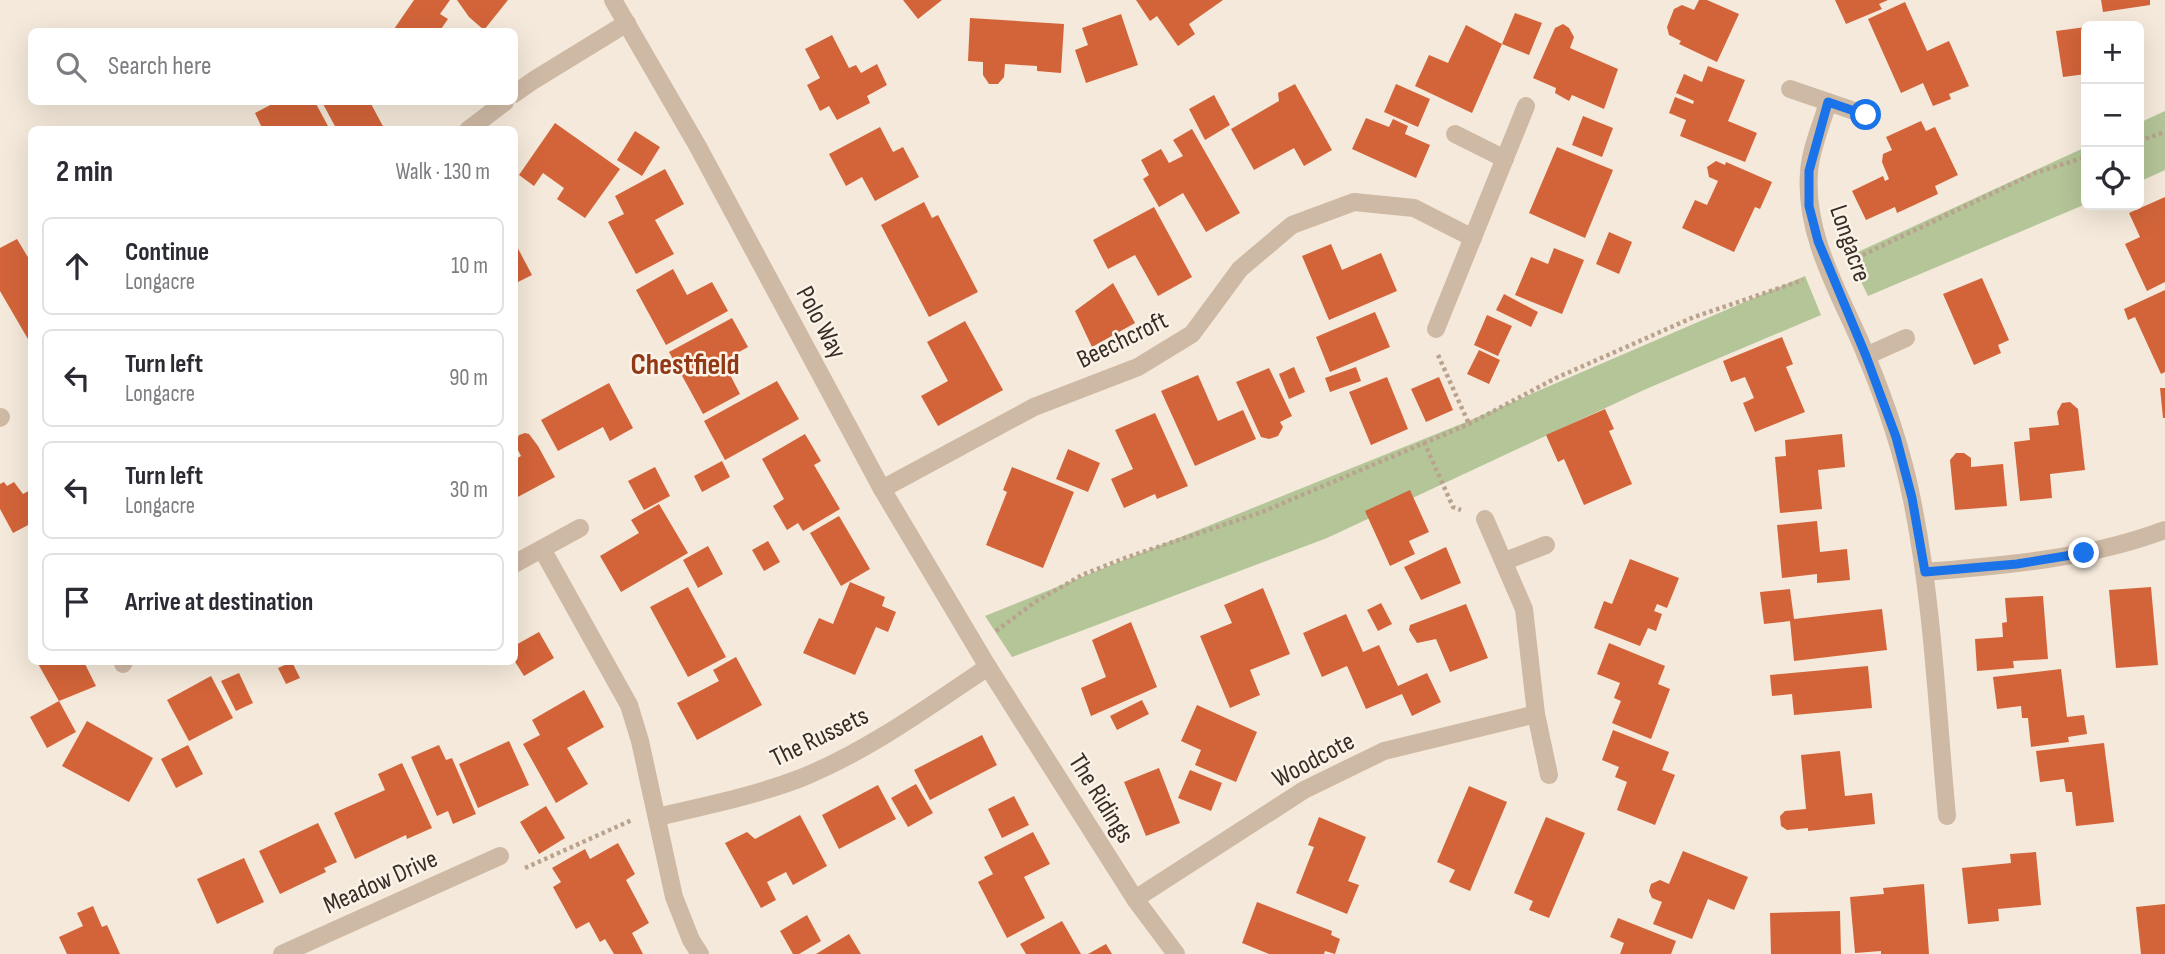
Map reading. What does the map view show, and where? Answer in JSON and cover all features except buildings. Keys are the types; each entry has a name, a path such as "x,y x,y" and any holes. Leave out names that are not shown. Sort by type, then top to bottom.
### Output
{"street":[{"name":"Polo Way","path":"613,0 697,145 882,489 988,667"},
{"path":"518,91 627,23"},
{"path":"1790,89 1866,115"},
{"name":"Longacre","path":"1828,102 1809,171 1809,206 1818,241 1896,437 1912,498 1925,572 1947,816"},
{"path":"473,126 501,105"},
{"path":"1436,329 1526,106"},
{"path":"1454,134 1505,159"},
{"name":"Beechcroft","path":"882,489 1034,407 1138,367 1192,334 1240,269 1292,225 1354,202 1414,208 1472,238"},
{"path":"1866,356 1906,338"},
{"path":"1485,519 1524,610 1536,714 1549,775"},
{"path":"518,562 580,528"},
{"path":"1925,572 2017,564 2084,553 2165,530"},
{"path":"1505,561 1546,545"},
{"path":"542,549 629,705 640,741 674,897 691,940 700,954"},
{"name":"The Russets","path":"657,817 755,794 802,777 908,721 988,667"},
{"name":"The Ridings","path":"988,667 1135,899 1176,954"},
{"name":"Woodcote","path":"1135,899 1304,790 1384,751 1536,714"},
{"name":"Meadow Drive","path":"282,954 500,856"}],"path":[{"path":"2144,139 2165,132"},
{"path":"988,667 996,631 1035,602 1082,575 1262,512 1469,424 1556,378 1694,317 1830,271 2035,173 2081,159"},
{"path":"1436,329 1435,349 1469,424"},
{"path":"1424,442 1453,506 1485,519"},
{"path":"516,872 631,821 657,817"}],"green space":[{"path":"2165,111 2165,170 2144,180 2144,147 2144,121"},
{"path":"2081,149 2081,206 1868,296 1849,256"},
{"path":"1805,276 1821,315 1646,389 1327,538 1012,657 985,616 1466,422"}],"district":[{"name":"Chestfield","path":"685,364"}],"route":[{"path":"1866,115 1828,102 1809,171 1809,206 1818,241 1896,437 1912,498 1925,572 2017,564 2084,553"}]}
